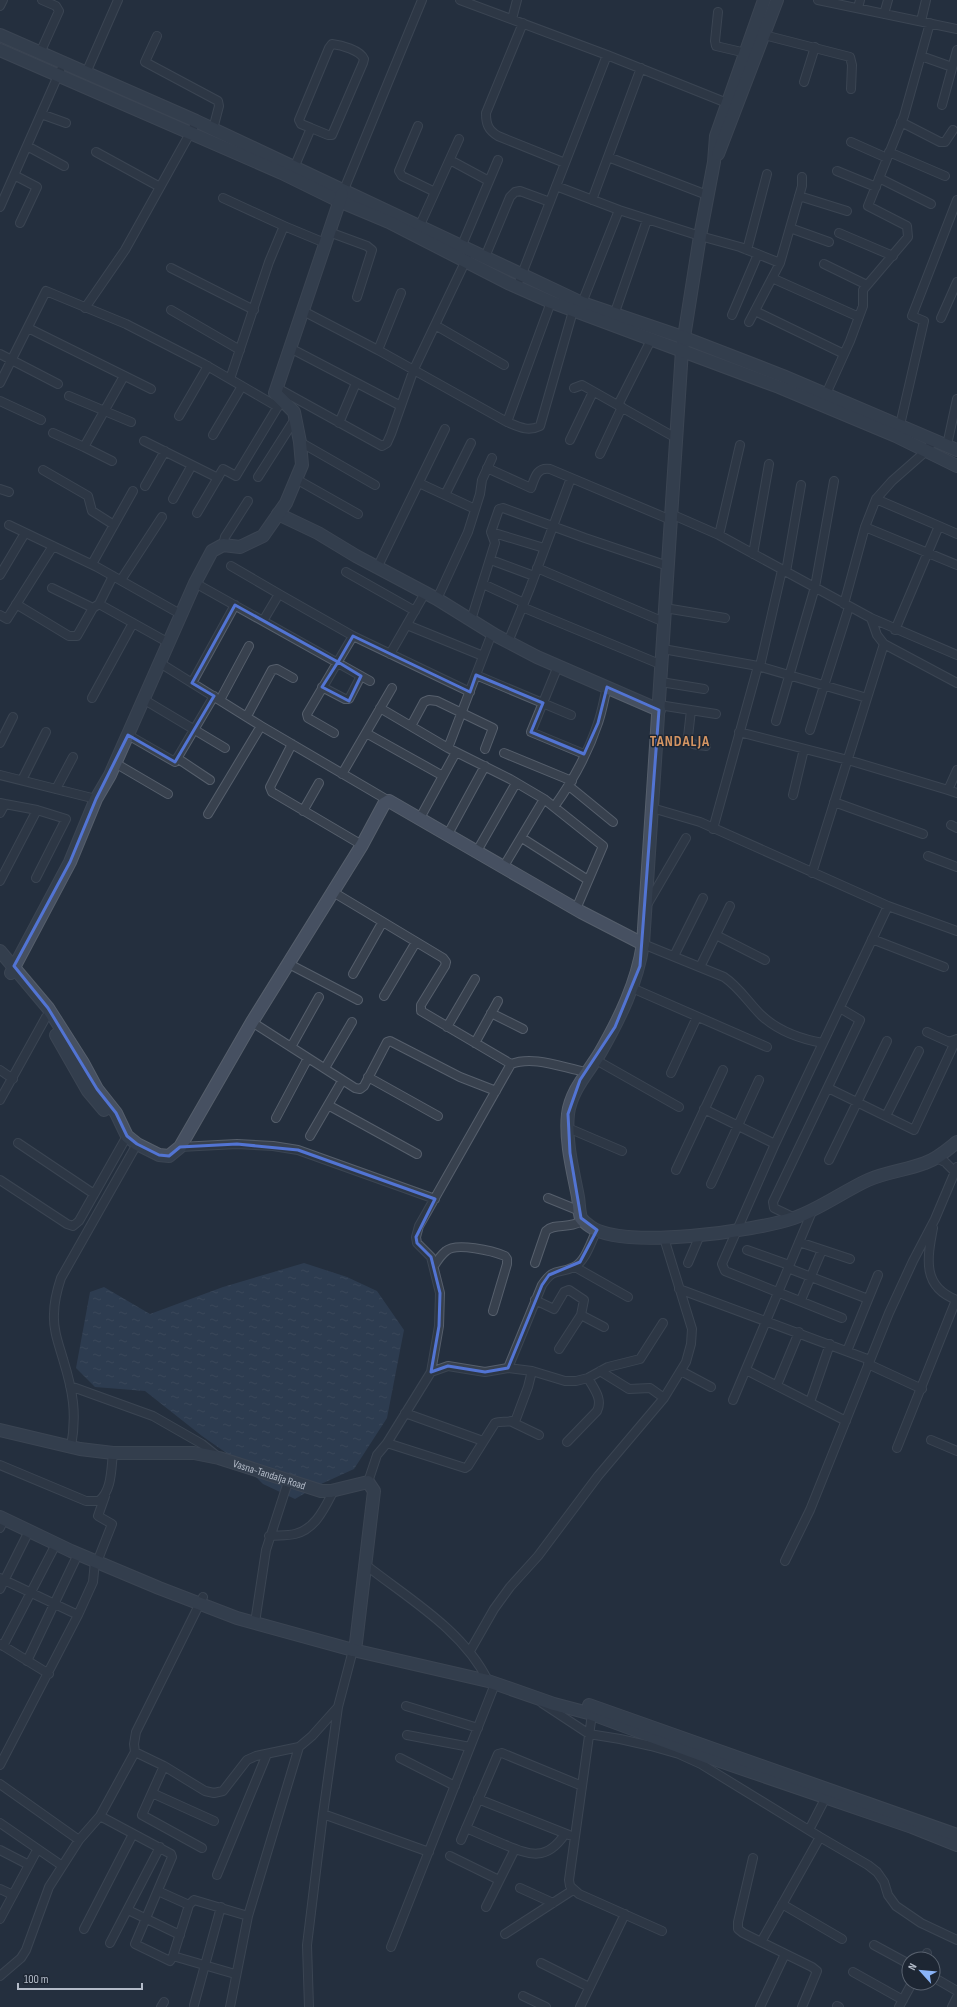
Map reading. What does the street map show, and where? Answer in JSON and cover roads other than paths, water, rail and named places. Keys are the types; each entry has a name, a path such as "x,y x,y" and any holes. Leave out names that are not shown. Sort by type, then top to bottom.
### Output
{"street":[{"path":"0,6 3,0"},
{"path":"40,53 59,11 56,6 42,0"},
{"path":"86,73 118,0"},
{"path":"280,403 275,393 341,196 422,0"},
{"path":"460,0 641,68 727,103"},
{"path":"512,19 516,0"},
{"path":"535,1263 546,1231 550,1227 576,1225 582,1216 568,1128 568,1114 572,1098 615,1027 640,966 643,944 683,344 707,194 714,162 716,136 764,0"},
{"path":"714,162 777,0"},
{"path":"818,0 859,4 884,14 957,29"},
{"path":"884,14 888,0"},
{"path":"921,21 926,0"},
{"path":"718,12 715,41 716,46 746,53"},
{"path":"522,23 486,113 488,127 498,136 565,163"},
{"path":"826,394 863,306 863,290 908,237 909,231 907,226 868,206 901,122 930,23"},
{"path":"0,35 196,121 294,168 388,222 466,252 485,257 582,303 683,344 779,387 883,430 925,452 957,466"},
{"path":"764,35 850,57 852,65 851,89"},
{"path":"157,36 145,59 146,64 218,100 219,106 213,129"},
{"path":"332,44 338,45 360,54 364,59 363,63 332,135 328,136 311,128 300,124 299,120 329,48 332,44"},
{"path":"804,82 814,47"},
{"path":"0,50 282,173 420,225 466,252 516,287 573,311 651,340 683,344 826,394 952,448 957,399"},
{"path":"942,105 957,50"},
{"path":"516,287 522,275 607,55"},
{"path":"921,56 952,66"},
{"path":"0,207 64,63"},
{"path":"592,200 641,68"},
{"path":"41,114 66,124"},
{"path":"85,308 125,250 196,121"},
{"path":"901,122 940,142 945,142 953,130"},
{"path":"418,126 399,171 400,174 435,192"},
{"path":"294,168 311,128"},
{"path":"420,225 459,139"},
{"path":"851,142 945,176"},
{"path":"27,146 64,166"},
{"path":"96,152 160,187"},
{"path":"608,157 707,194"},
{"path":"450,160 490,181"},
{"path":"277,388 382,446 387,443 414,369 435,326 466,252 498,160"},
{"path":"838,171 876,186"},
{"path":"747,250 767,174"},
{"path":"14,175 37,187 20,223"},
{"path":"749,322 780,263 799,196 802,177"},
{"path":"879,178 931,204"},
{"path":"556,186 647,220 747,250 780,263"},
{"path":"485,257 510,197 514,192 520,191 550,202"},
{"path":"799,196 847,211"},
{"path":"223,198 325,243"},
{"path":"900,425 924,321 912,316 957,200"},
{"path":"582,303 618,210"},
{"path":"614,315 647,220"},
{"path":"948,221 957,224"},
{"path":"230,379 269,262 284,226"},
{"path":"790,228 829,242"},
{"path":"329,232 367,246 372,250 357,297"},
{"path":"839,233 893,256"},
{"path":"732,315 758,254"},
{"path":"824,264 868,285"},
{"path":"170,268 254,310"},
{"path":"772,278 858,317"},
{"path":"941,318 957,282"},
{"path":"0,383 46,292 126,324 208,366 242,386 280,403 294,412 300,442 302,465 286,503 263,536 240,547 222,545 212,551 195,583 115,763 96,799 70,862 12,970"},
{"path":"378,350 401,293"},
{"path":"507,422 551,302"},
{"path":"171,310 240,350"},
{"path":"303,311 414,369 507,422 522,428 533,430 540,426 573,311"},
{"path":"755,311 844,354"},
{"path":"435,326 504,365"},
{"path":"28,328 151,389"},
{"path":"600,454 620,406 651,340"},
{"path":"290,348 401,406"},
{"path":"0,354 58,384"},
{"path":"179,416 208,366"},
{"path":"84,447 124,376"},
{"path":"339,423 356,383"},
{"path":"574,388 582,385 676,438"},
{"path":"213,434 242,386"},
{"path":"570,440 593,392"},
{"path":"69,396 131,422"},
{"path":"0,401 41,420"},
{"path":"197,513 223,469 236,476 280,403"},
{"path":"258,478 295,419"},
{"path":"378,566 445,429"},
{"path":"53,433 112,461"},
{"path":"144,440 218,478"},
{"path":"810,730 825,685 847,605 865,528 876,500 892,480 925,452 934,440"},
{"path":"300,442 375,486"},
{"path":"445,495 471,443"},
{"path":"719,535 740,445"},
{"path":"146,486 164,451"},
{"path":"437,599 468,532 480,494 482,480 492,458"},
{"path":"173,499 192,464"},
{"path":"753,554 769,464"},
{"path":"487,468 532,488 536,475 544,468 719,535 871,618 895,630 957,656"},
{"path":"42,470 88,496 92,512 114,525"},
{"path":"508,642 571,478"},
{"path":"296,479 358,514"},
{"path":"776,721 815,587 834,481"},
{"path":"419,483 475,509"},
{"path":"713,829 784,571 801,485"},
{"path":"0,489 9,492"},
{"path":"92,564 133,490"},
{"path":"876,500 957,534"},
{"path":"222,545 225,537 248,501"},
{"path":"471,620 491,560 495,543 490,532 499,509 504,508 668,566"},
{"path":"278,514 318,533 356,556 378,566 437,599 508,642 558,666 659,707 716,714"},
{"path":"16,604 73,637 79,634 96,606 162,517"},
{"path":"9,525 92,564 182,615"},
{"path":"895,630 938,526"},
{"path":"865,528 957,565"},
{"path":"490,532 544,548"},
{"path":"0,575 3,565 25,533"},
{"path":"0,615 7,619 52,546"},
{"path":"491,560 536,572 664,622"},
{"path":"230,566 353,636 470,692"},
{"path":"346,572 415,611"},
{"path":"195,583 370,681"},
{"path":"483,584 523,605 662,665"},
{"path":"52,588 133,623 169,644"},
{"path":"390,654 425,593"},
{"path":"263,621 279,594"},
{"path":"192,683 235,605"},
{"path":"665,608 725,618"},
{"path":"871,618 877,635 884,644 957,683"},
{"path":"92,698 133,623"},
{"path":"407,625 483,656"},
{"path":"420,818 442,776 452,750 462,712 492,633"},
{"path":"334,733 308,718 307,714 353,636"},
{"path":"812,873 884,644"},
{"path":"128,734 175,762 249,646"},
{"path":"663,649 759,666 867,698"},
{"path":"160,663 342,774 504,866 576,909 643,944 724,976 735,984 761,1015 783,1031 823,1044"},
{"path":"558,666 531,732 584,754"},
{"path":"247,716 272,670 277,669 293,678"},
{"path":"476,675 570,715"},
{"path":"322,687 345,699 349,699 362,676"},
{"path":"661,682 704,688"},
{"path":"554,807 570,783 598,723 607,687"},
{"path":"342,774 392,688"},
{"path":"143,700 195,729 225,748"},
{"path":"412,726 424,702 429,700 462,712 493,728 485,749"},
{"path":"380,708 452,750 485,766 544,800 603,846 576,909"},
{"path":"691,710 689,741 692,744 706,746"},
{"path":"0,743 13,717"},
{"path":"208,814 262,726"},
{"path":"22,780 46,732"},
{"path":"740,732 848,760 957,793"},
{"path":"366,733 442,776"},
{"path":"292,744 270,787 272,792 362,845"},
{"path":"793,795 804,749"},
{"path":"504,752 570,783 613,822"},
{"path":"56,789 72,757"},
{"path":"177,758 210,780"},
{"path":"115,763 168,794"},
{"path":"448,834 485,766"},
{"path":"948,790 957,770"},
{"path":"0,775 96,799"},
{"path":"304,811 319,783"},
{"path":"477,851 516,783"},
{"path":"504,866 544,800"},
{"path":"0,951 46,1017 88,1091 112,1120 137,1144 159,1156 169,1156 180,1147 252,1022 362,845 384,804 389,801"},
{"path":"834,802 923,834"},
{"path":"0,812 2,803 37,810 66,819 36,878"},
{"path":"652,808 700,822 888,906 957,931"},
{"path":"0,881 37,810"},
{"path":"522,838 588,880"},
{"path":"645,910 686,838"},
{"path":"928,856 957,867"},
{"path":"333,892 382,923 443,958 446,962 421,1008 423,1013 511,1064"},
{"path":"674,956 703,898"},
{"path":"700,967 730,906"},
{"path":"842,1318 801,1300 725,1271 722,1268 722,1264 775,1144 888,906"},
{"path":"353,974 382,923"},
{"path":"716,935 764,960"},
{"path":"872,939 944,967"},
{"path":"384,996 416,942"},
{"path":"0,962 12,970 48,1008 83,1063 97,1089 116,1113 126,1132"},
{"path":"289,964 358,1000"},
{"path":"447,1027 475,979"},
{"path":"632,988 767,1047"},
{"path":"291,1047 319,997"},
{"path":"475,1043 498,1001"},
{"path":"794,1218 774,1208 773,1202 860,1020 840,1008"},
{"path":"491,1013 523,1030"},
{"path":"671,1073 697,1016"},
{"path":"0,1100 46,1017"},
{"path":"252,1022 326,1068 342,1081 360,1089 387,1042 390,1041 460,1077 496,1091"},
{"path":"326,1068 352,1022"},
{"path":"927,1032 949,1042 956,1039"},
{"path":"828,1088 914,1130 956,1039"},
{"path":"829,1160 887,1041"},
{"path":"886,1116 919,1051"},
{"path":"276,1118 308,1058"},
{"path":"596,1060 679,1107"},
{"path":"309,2007 307,1945 338,1707 355,1647 367,1566 374,1491 368,1482 378,1455 431,1372 439,1326 440,1293 431,1257 417,1243 416,1237 419,1226 511,1064 519,1061 531,1061 587,1072"},
{"path":"0,1070 13,1078"},
{"path":"676,1170 722,1070"},
{"path":"368,1077 438,1116"},
{"path":"711,1184 759,1080"},
{"path":"310,1136 342,1081"},
{"path":"328,1105 418,1154"},
{"path":"704,1109 775,1144"},
{"path":"568,1128 622,1151"},
{"path":"0,1180 72,1226 79,1221 126,1132"},
{"path":"548,1198 582,1216 597,1230 605,1233 664,1238 737,1230 794,1218 868,1180 911,1168 936,1158 957,1142"},
{"path":"18,1143 94,1194"},
{"path":"70,1447 75,1413 70,1386 56,1338 54,1315 56,1294 61,1278 137,1144"},
{"path":"180,1147 237,1144 272,1146 298,1150 435,1199"},
{"path":"785,1561 810,1510 869,1362 913,1260 935,1219 956,1170 946,1162 936,1158"},
{"path":"733,1400 813,1208"},
{"path":"897,1448 957,1300 947,1297 936,1289 930,1277 929,1251 935,1219"},
{"path":"508,1368 542,1284 549,1275 575,1266 587,1250 597,1230"},
{"path":"688,1263 700,1235"},
{"path":"470,1651 494,1609 510,1587 538,1556 598,1476 664,1398 686,1362 691,1344 692,1330 664,1238"},
{"path":"799,1242 850,1259"},
{"path":"434,1266 447,1250 456,1247 465,1247 505,1256 507,1259 507,1264 493,1310"},
{"path":"747,1250 868,1299"},
{"path":"801,1300 822,1250"},
{"path":"575,1266 628,1297"},
{"path":"847,1351 878,1275"},
{"path":"679,1289 830,1344 922,1389"},
{"path":"535,1300 554,1309 564,1292 569,1290 584,1300 581,1314 559,1349"},
{"path":"581,1314 604,1327"},
{"path":"431,1372 448,1366 485,1372 508,1368 532,1371 566,1381 588,1378 608,1367 640,1359 663,1323"},
{"path":"777,1386 799,1332"},
{"path":"810,1402 830,1344"},
{"path":"746,1370 846,1421"},
{"path":"512,1422 516,1419 528,1387 532,1371"},
{"path":"600,1371 629,1389 650,1388 664,1398"},
{"path":"680,1371 711,1387"},
{"path":"567,1442 597,1411 600,1405 600,1400 588,1378"},
{"path":"70,1386 153,1416 202,1444 219,1458"},
{"path":"405,1413 482,1441"},
{"path":"387,1443 465,1468 468,1466 482,1441 495,1423 499,1421 512,1422 539,1435"},
{"name":"Vasna-Tandalja Road","path":"1,1432 70,1447 113,1453 194,1453 219,1458 288,1482 321,1491 334,1490 368,1482"},
{"path":"931,1440 957,1451"},
{"path":"0,1765 49,1674 93,1582 97,1559 112,1524 98,1516 108,1489 113,1453"},
{"path":"0,1465 86,1501 100,1501 106,1496"},
{"path":"256,1616 269,1536 288,1482"},
{"path":"269,1536 295,1534 306,1529 319,1518 334,1490"},
{"path":"1,1518 78,1554 97,1559"},
{"path":"1,1518 97,1559 202,1600 244,1620 489,1679 607,1711 711,1750 916,1819 957,1835"},
{"path":"0,1589 2,1579 29,1531"},
{"path":"49,1674 2,1645 56,1544"},
{"path":"27,1661 78,1554"},
{"path":"367,1566 431,1616 470,1651 489,1679 535,1698 592,1714 708,1757 826,1797 957,1845"},
{"path":"2,1579 78,1615"},
{"path":"202,1600 355,1647"},
{"path":"0,1976 21,1958 26,1950 49,1887 61,1865 79,1840 100,1816 135,1752 134,1744 136,1732 202,1600"},
{"path":"391,1947 478,1728 489,1679"},
{"path":"535,1698 589,1734 620,1738 679,1754 732,1783 877,1872 884,1882 888,1895 896,1906 906,1914 957,1940"},
{"path":"406,1706 478,1728"},
{"path":"230,2007 235,1974 248,1916 299,1748 323,1725 338,1707"},
{"path":"592,1714 569,1880 573,1890 662,1931"},
{"path":"407,1735 470,1747"},
{"path":"135,1752 164,1766 205,1791 214,1793 223,1791 247,1760 256,1756 299,1748"},
{"path":"461,1840 494,1760 498,1754 502,1753 582,1786"},
{"path":"218,1875 267,1754"},
{"path":"400,1758 455,1786"},
{"path":"164,1766 142,1815 202,1848"},
{"path":"0,1784 79,1840"},
{"path":"152,1792 214,1822"},
{"path":"809,1830 826,1797"},
{"path":"478,1800 575,1838"},
{"path":"323,1814 429,1852"},
{"path":"100,1816 169,1852 172,1858 135,1944 167,1960 172,1959 189,1905 194,1900 248,1916"},
{"path":"0,1823 37,1850 61,1865"},
{"path":"466,1828 532,1855 546,1852 558,1843 564,1834"},
{"path":"84,1929 133,1834"},
{"path":"761,1942 820,1838"},
{"path":"110,1944 160,1847"},
{"path":"486,1907 515,1849"},
{"path":"0,1850 29,1866"},
{"path":"0,1919 37,1850"},
{"path":"450,1856 499,1880"},
{"path":"753,1858 738,1929 817,1971 802,2007"},
{"path":"520,1888 554,1903"},
{"path":"0,1889 13,1896"},
{"path":"505,1934 573,1890"},
{"path":"158,1891 189,1905"},
{"path":"782,1904 842,1939"},
{"path":"194,2005 221,1908"},
{"path":"128,1910 180,1935"},
{"path":"580,2007 625,1914"},
{"path":"874,1944 901,1959"},
{"path":"760,2007 784,1954"},
{"path":"173,1956 235,1974"},
{"path":"540,1963 589,1987"},
{"path":"853,1972 901,2004 908,1991"},
{"path":"941,1982 957,1991"},
{"path":"523,1996 546,2007"},
{"path":"952,2007 957,1997"}],"water":[{"path":"304,1263 347,1277 377,1291 404,1330 387,1418 354,1469 319,1485 295,1499 263,1484 245,1466 202,1436 145,1391 95,1387 76,1368 90,1292 104,1287 150,1314 223,1287"}],"district":[{"name":"TANDALJA","path":"680,741"}]}
